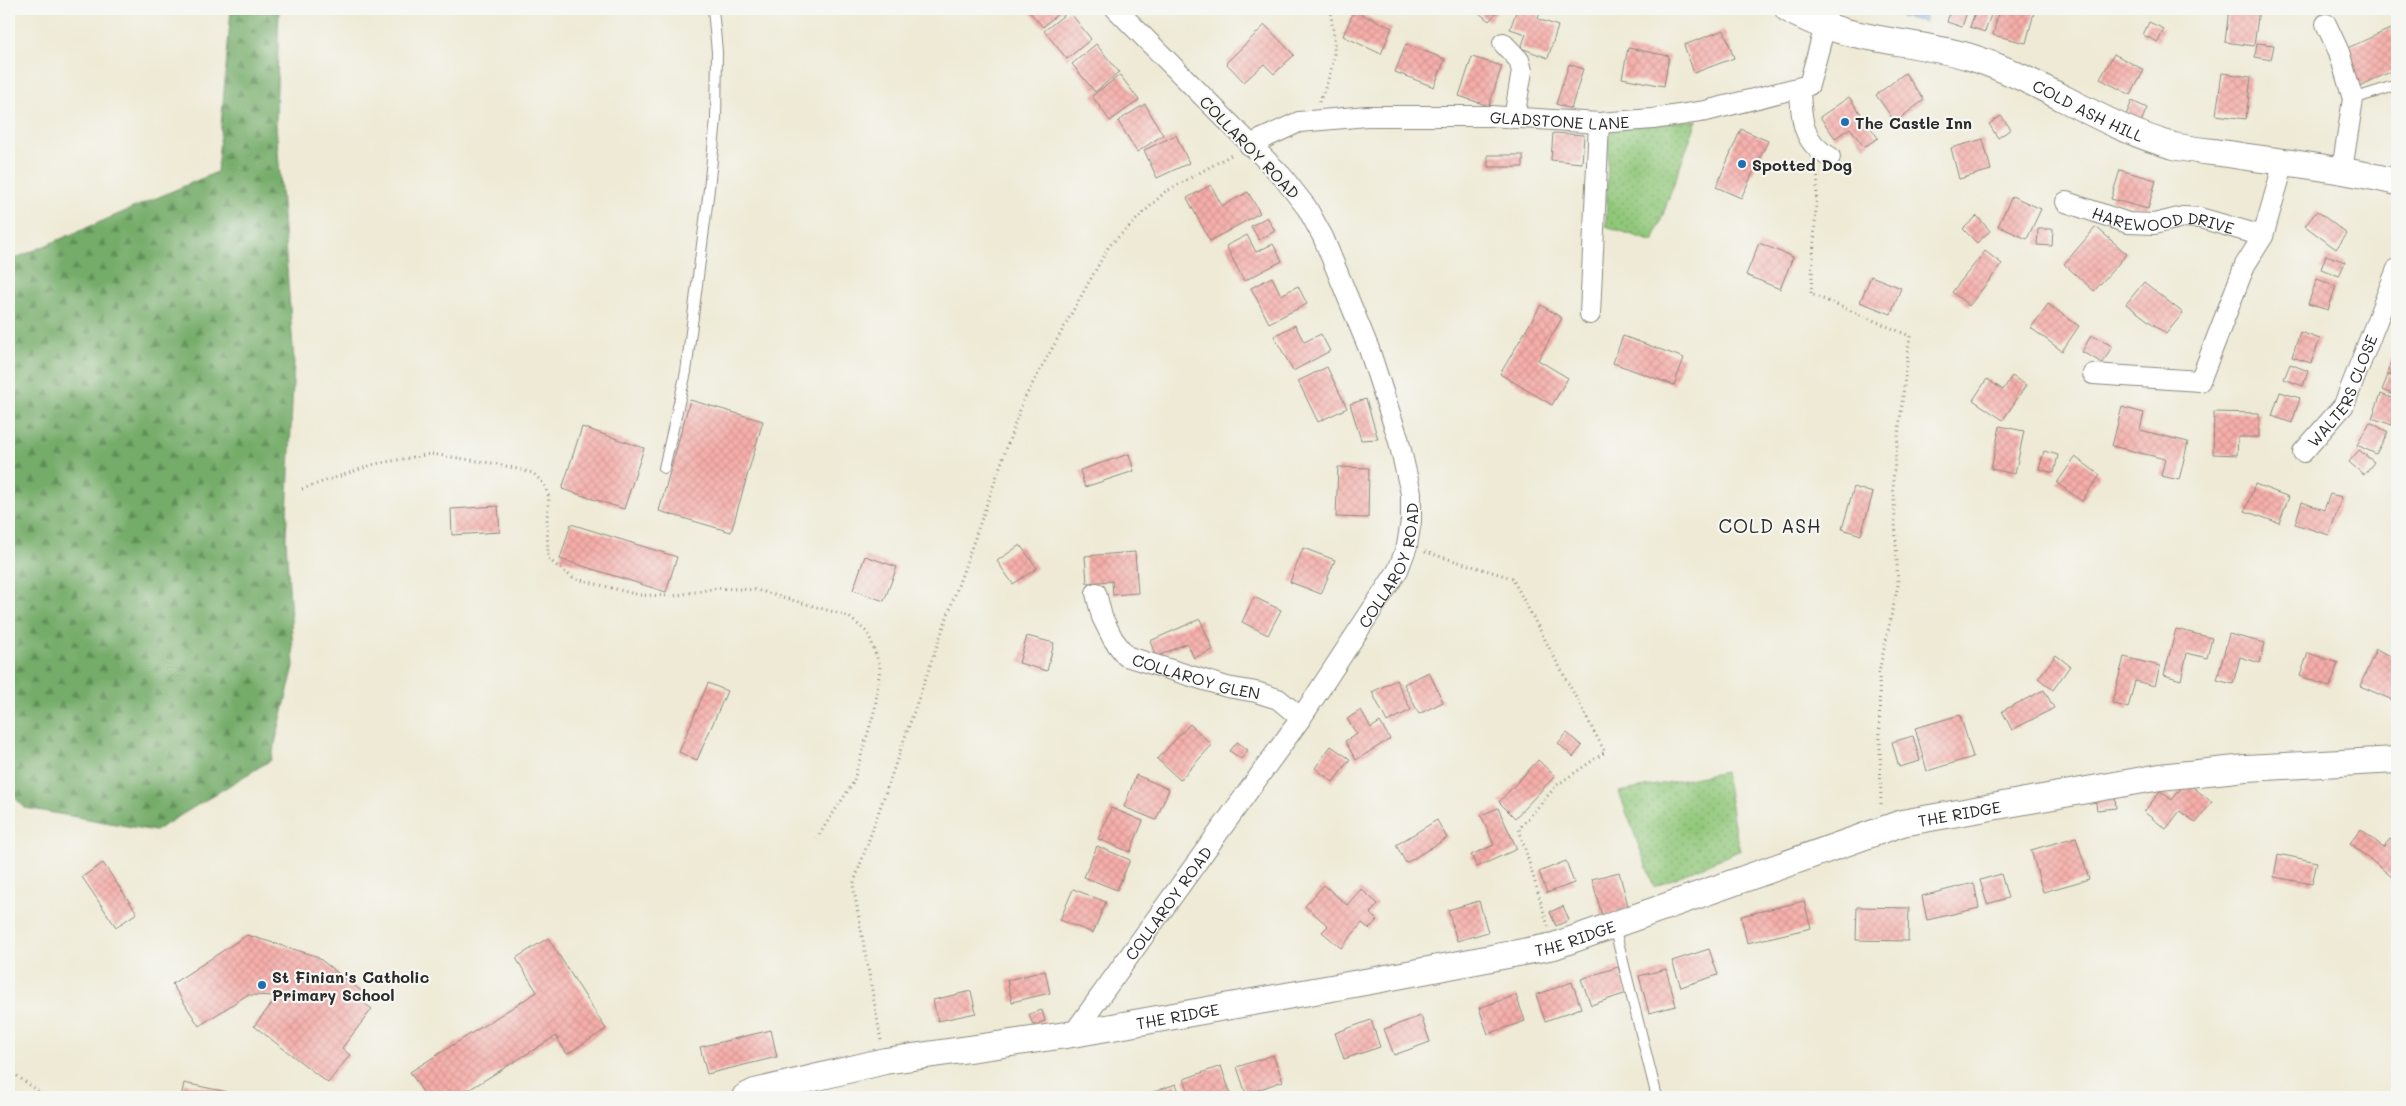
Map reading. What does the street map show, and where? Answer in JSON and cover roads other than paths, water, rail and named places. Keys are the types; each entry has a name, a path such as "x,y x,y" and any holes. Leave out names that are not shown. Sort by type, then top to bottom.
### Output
{"street":[{"name":"COLLAROY ROAD","path":"1073,1034 1301,718 1398,570 1407,546 1411,521 1411,493 1398,438 1369,349 1323,237 1307,208 1282,176 1249,145 1116,9"},
{"name":"COLD ASH HILL","path":"1788,9 1825,26 1871,38 1969,57 2005,70 2130,131 2174,146 2342,170 2397,182"},
{"path":"2326,24 2339,52 2354,100 2342,170"},
{"path":"1825,26 1809,85 1800,88 1801,123 1825,154"},
{"path":"1503,43 1519,60 1522,72 1514,118"},
{"name":"GLADSTONE LANE","path":"1249,145 1299,122 1310,120 1366,116 1514,118 1599,123 1653,119 1706,110 1800,88"},
{"path":"1590,314 1599,123"},
{"name":"HAREWOOD DRIVE","path":"2093,374 2200,380 2245,265 2263,236 2284,162"},
{"name":"HAREWOOD DRIVE","path":"2066,202 2128,223 2154,224 2183,217 2200,218 2263,236"},
{"name":"WALTERS CLOSE","path":"2303,452 2344,405 2397,269"},
{"name":"COLLAROY GLEN","path":"1096,593 1102,617 1113,639 1126,656 1227,687 1256,692 1278,700 1301,718"},
{"name":"THE RIDGE","path":"745,1097 755,1092 885,1061 1073,1034 1554,946 1902,823 2160,777 2246,768 2397,760"}],"lane":[{"path":"664,468 686,372 709,189 716,118 717,52 713,9"},
{"path":"2354,100 2397,85"},
{"path":"1614,925 1656,1097"}],"water":[{"path":"1902,9 1927,10 1925,22 1901,17"}],"place":[{"name":"The Castle Inn","path":"1845,122"},
{"name":"Spotted Dog","path":"1742,164"},
{"name":"St Finian's Catholic Primary School","path":"262,985"}],"district":[{"name":"COLD ASH","path":"1770,525"}]}
